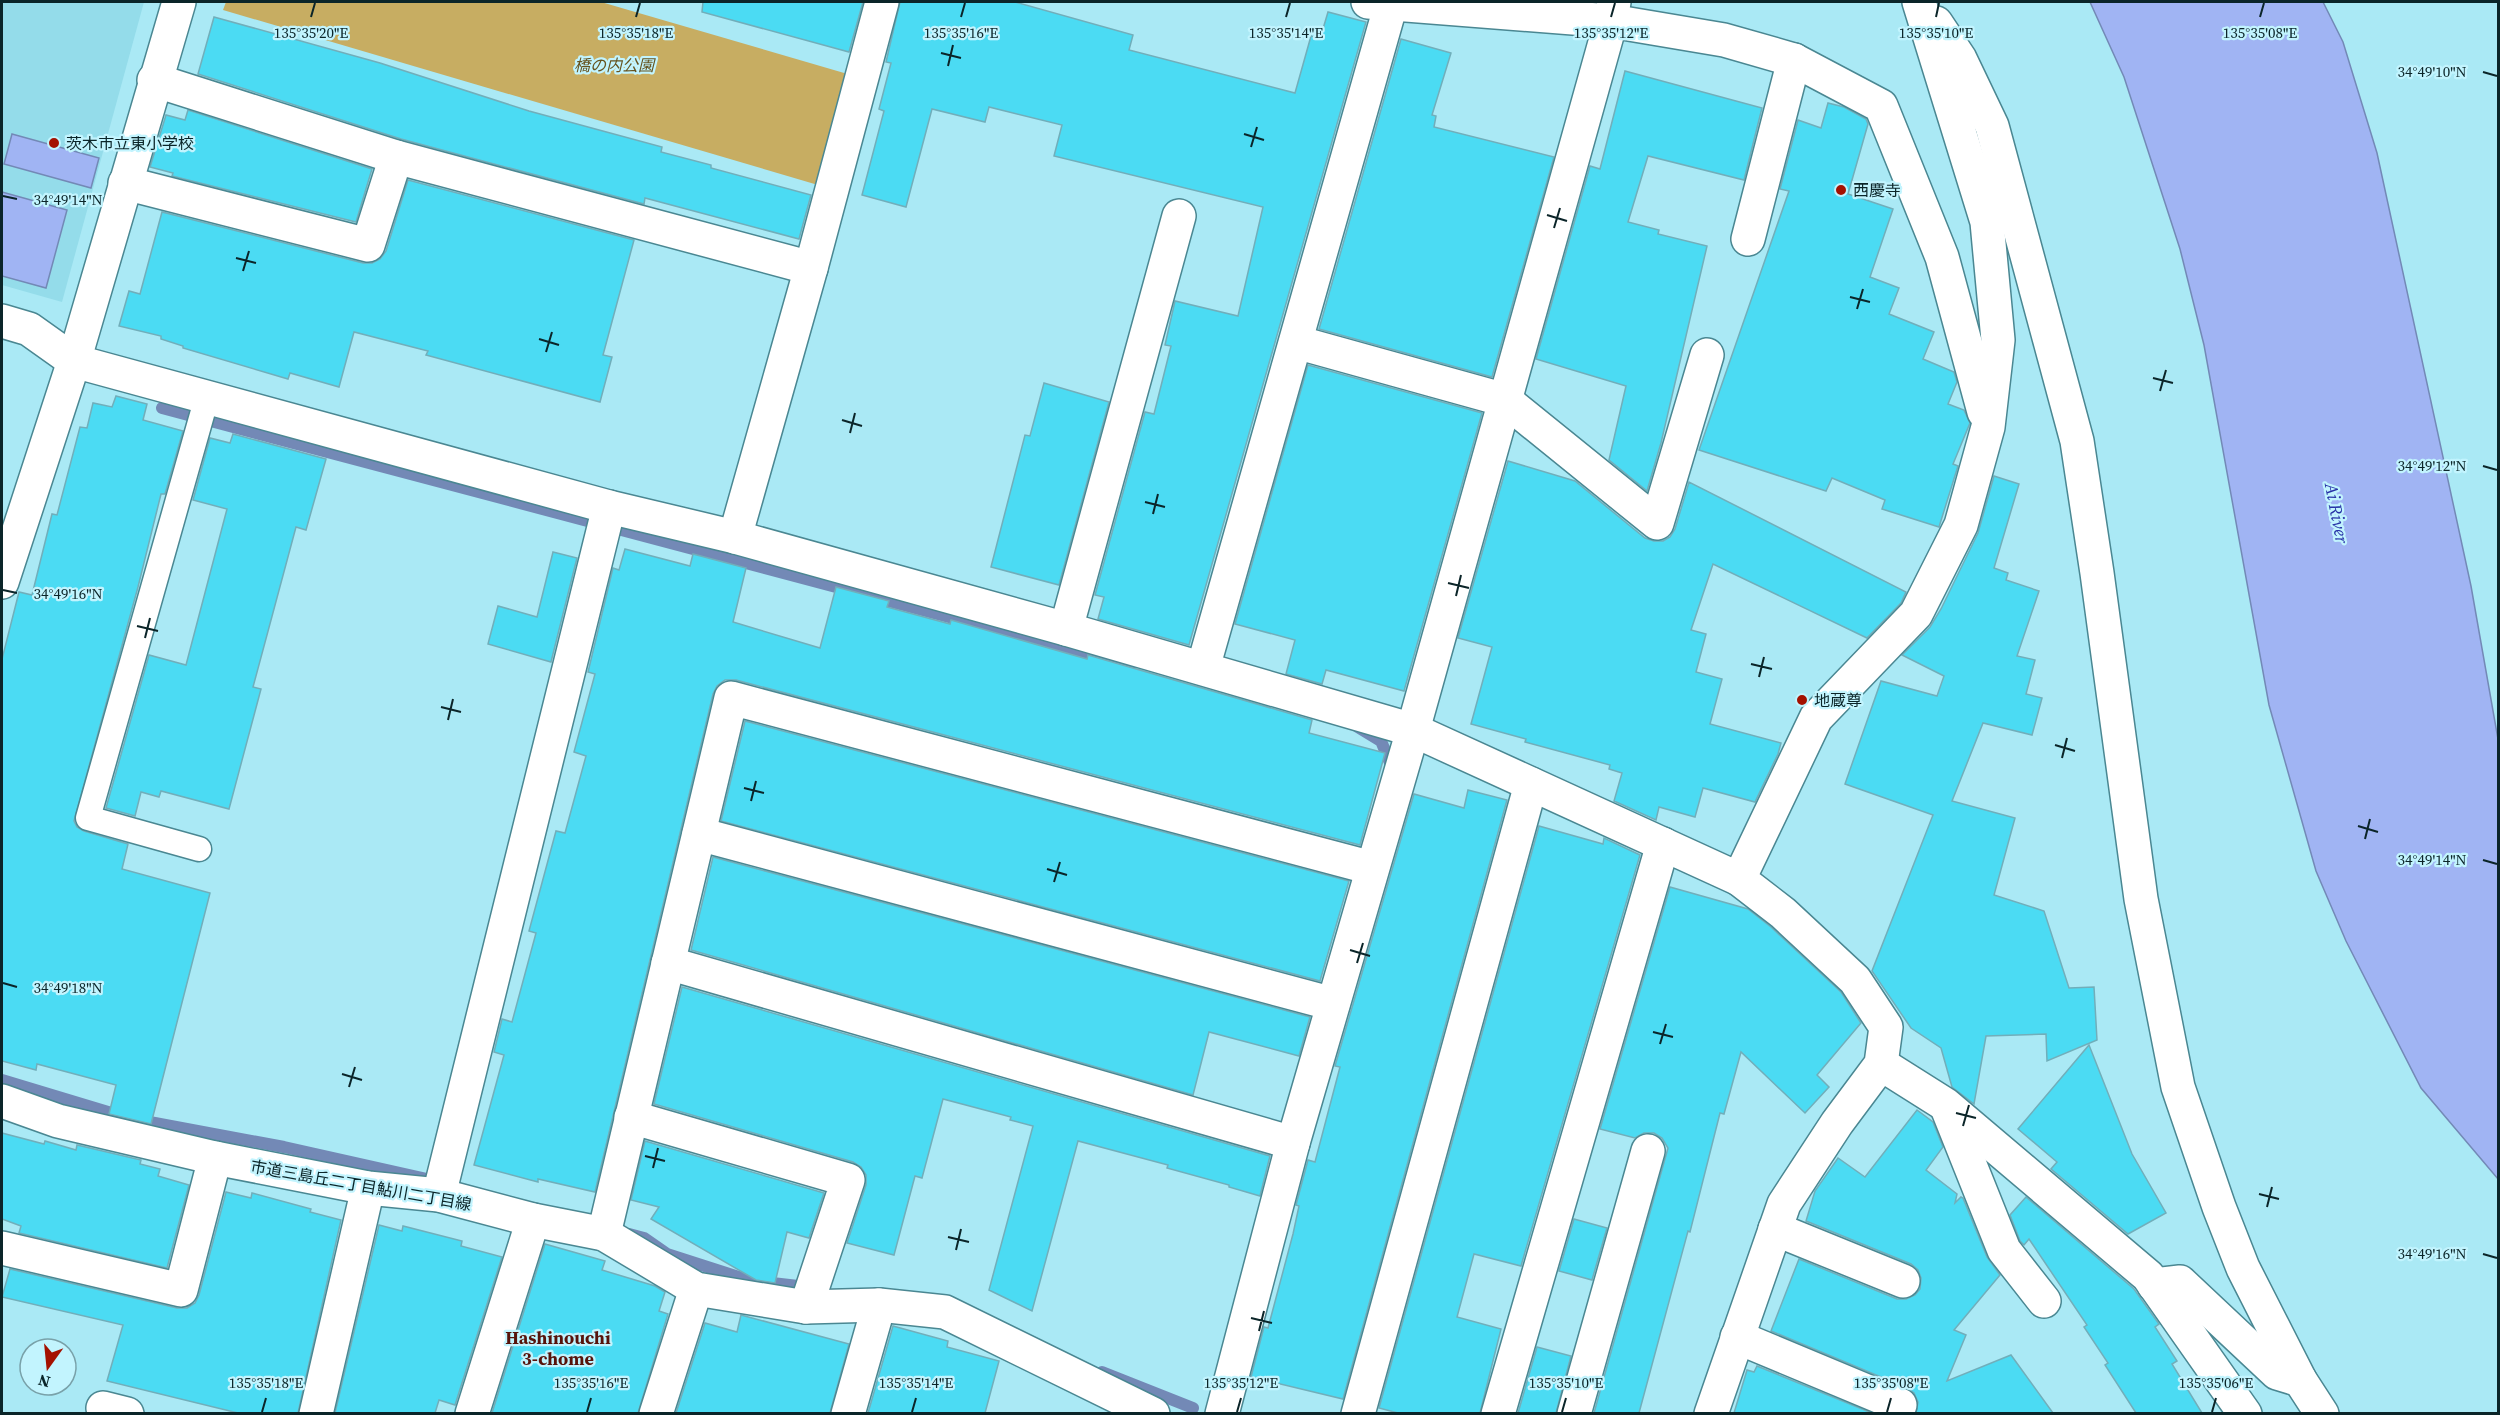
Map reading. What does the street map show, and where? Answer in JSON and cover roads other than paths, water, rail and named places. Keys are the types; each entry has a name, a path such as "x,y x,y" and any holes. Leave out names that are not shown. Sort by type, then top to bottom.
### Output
{"street":[{"path":"2,582 74,361 178,2"},
{"path":"735,537 811,268 882,2"},
{"path":"1739,879 1816,718 1916,614 1960,525 1988,427 1998,340 1986,222 1920,2"},
{"path":"1920,2 1960,59 1992,126 2076,441 2097,573 2141,898 2178,1086 2219,1207 2243,1268 2300,1380 2322,1413"},
{"path":"1203,668 1296,342 1380,3 1612,11 1794,60 1881,106 1942,257 1988,427"},
{"path":"1222,1413 1293,1143 1413,730 1612,11"},
{"path":"1748,239 1794,60"},
{"path":"154,80 396,157 811,268"},
{"path":"125,183 368,245 396,157"},
{"path":"1066,629 1179,216"},
{"path":"2,321 29,329 74,361 609,507 735,537 1066,629 1413,730 1739,879 1784,913 1856,980 1886,1027 1881,1064 1837,1123 1784,1204 1712,1413"},
{"path":"1296,342 1505,400 1657,524 1707,355"},
{"path":"439,1196 609,507"},
{"path":"604,1234 730,698 1372,868"},
{"path":"1358,1413 1531,784"},
{"path":"699,834 1333,1004"},
{"path":"1498,1413 1663,844"},
{"path":"668,963 1293,1143"},
{"path":"1881,1064 1946,1105 2148,1276 2245,1413"},
{"name":"市道三島丘二丁目鮎川二丁目線","path":"2,1101 58,1121 215,1158 368,1188 439,1196 533,1220 604,1234 696,1289 806,1307 879,1305 945,1312 1153,1413"},
{"path":"1946,1105 2004,1250 2044,1301"},
{"path":"631,1117 848,1180 806,1307"},
{"path":"1575,1413 1648,1151"},
{"path":"2,1248 181,1290 215,1158"},
{"path":"316,1413 368,1188"},
{"path":"472,1413 533,1220"},
{"path":"1775,1229 1903,1281"},
{"path":"2154,1285 2180,1282 2277,1373 2300,1380"},
{"path":"656,1413 696,1289"},
{"path":"848,1413 879,1305"},
{"path":"1737,1337 1900,1405"}],"lane":[{"path":"199,849 88,818 207,396"}],"water":[{"name":"Ai River","path":"2090,2 2323,2 2343,42 2377,153 2471,586 2498,739 2498,1179 2421,1088 2346,941 2316,871 2269,705 2204,345 2180,249 2124,77"},
{"path":"12,134 99,158 91,188 4,164"},
{"path":"2,192 67,210 46,288 2,276"}],"waterway":[{"path":"162,408 1130,665"},
{"path":"1358,727 1381,741 1391,765"},
{"path":"2,1080 128,1118 284,1147 427,1179"},
{"path":"629,1234 644,1238 667,1254 748,1280 798,1286"},
{"path":"1102,1372 1193,1408"}],"place":[{"name":"茨木市立東小学校","path":"54,143"},
{"name":"西慶寺","path":"1841,190"},
{"name":"地蔵尊","path":"1802,700"}],"district":[{"name":"Hashinouchi 3-chome","path":"558,1347"}],"park label":[{"name":"橋の内公園","path":"614,65"}]}
